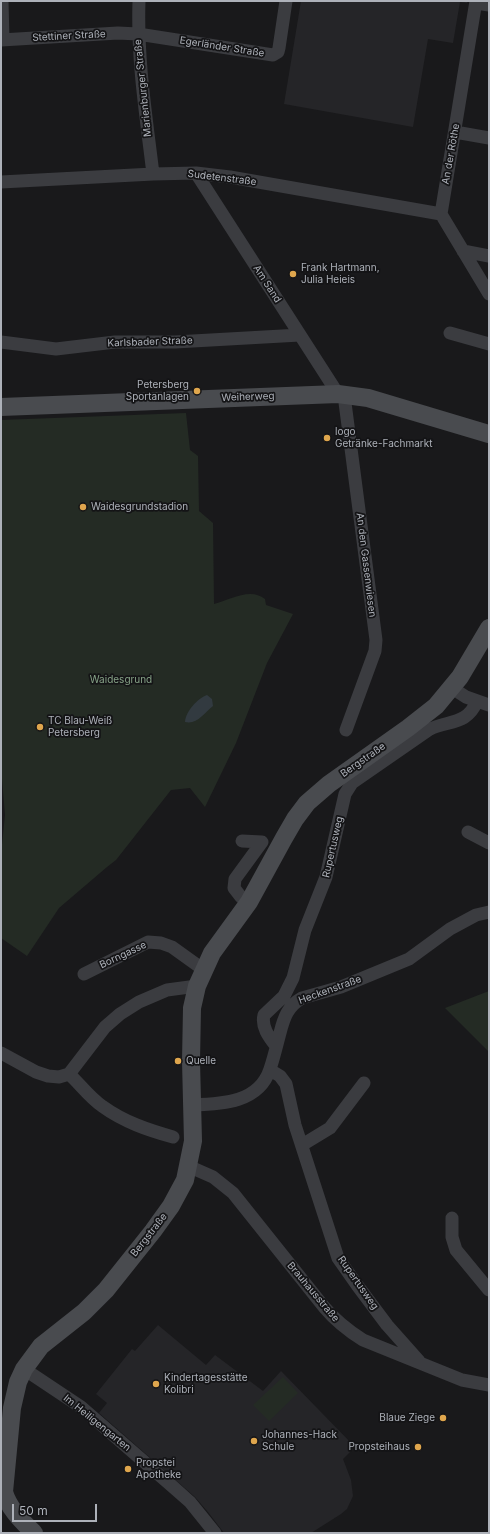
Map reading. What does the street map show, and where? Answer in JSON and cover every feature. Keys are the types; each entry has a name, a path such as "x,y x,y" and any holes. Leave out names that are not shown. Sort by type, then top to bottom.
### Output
{"main road":[{"name":"Weiherweg","path":"1,406 341,394 368,398 489,434"},
{"name":"Bergstraße","path":"34,1533 11,1508 2,1492 12,1408 18,1382 24,1369 41,1346 84,1312 106,1290 153,1232 171,1206 185,1180 193,1141 192,1008 197,986 204,970 222,938 249,902 294,820 307,803 329,784 423,718 436,706 452,688 489,628"}],"street":[{"path":"2,1 2,40"},
{"name":"Marienburger Straße","path":"139,1 138,34 141,82 153,174"},
{"name":"Egerländer Straße","path":"138,34 273,55 278,52 286,1"},
{"path":"476,2 489,5"},
{"name":"An der Röthe","path":"441,214 476,2"},
{"name":"Stettiner Straße","path":"2,40 118,33 138,34"},
{"path":"455,132 489,138"},
{"name":"Sudetenstraße","path":"1,182 196,173 230,177 441,214"},
{"name":"Am Sand","path":"196,173 300,335 341,394"},
{"path":"441,214 489,294"},
{"path":"463,251 489,256"},
{"path":"450,333 489,344"},
{"name":"Karlsbader Straße","path":"1,342 56,349 115,342 175,342 300,335"},
{"name":"An den Gassenwiesen","path":"341,394 376,640 374,651 346,730"},
{"path":"452,688 466,697 483,703"},
{"name":"Rupertusweg","path":"276,1046 266,1032 263,1019 264,1015 284,996 293,978 305,930 326,878 345,794 348,788 358,779 430,729 443,724 455,722 466,716 483,703"},
{"path":"468,832 489,843"},
{"path":"242,841 262,842 235,879 234,888 241,897 249,902"},
{"name":"Heckenstraße","path":"192,1105 214,1105 233,1102 246,1097 255,1091 263,1082 270,1070 285,1014 297,1001 302,998 341,987 409,959 450,929 476,915 489,912"},
{"name":"Borngasse","path":"84,974 148,942 161,943 172,947 204,970"},
{"path":"1,1053 36,1072 48,1076 59,1077 69,1074 105,1027 120,1014 139,1002 167,990 197,986"},
{"name":"Rupertusweg","path":"270,1070 280,1076 286,1084 295,1125 338,1258 356,1285 387,1325 422,1364"},
{"path":"69,1074 102,1106 128,1122 173,1138"},
{"path":"302,1145 330,1128 364,1083"},
{"name":"Brauhausstraße","path":"188,1166 213,1177 233,1193 336,1321 350,1332 363,1340 462,1380 489,1385"},
{"path":"452,1218 452,1237 456,1250 489,1290"},
{"name":"Im Heiligengarten","path":"24,1369 81,1407 190,1502 215,1533"}],"shaded area":[{"path":"301,1 468,1 467,3 460,2 453,43 428,39 413,127 284,104"},
{"path":"207,695 212,699 213,706 197,720 193,722 185,722 187,714 193,706 199,699"},
{"name":"Johannes-Hack Schule","path":"158,1325 206,1365 215,1355 263,1391 281,1371 355,1447 343,1459 351,1480 353,1496 347,1509 311,1533 224,1533 195,1497 99,1413 107,1403 96,1394 132,1349 135,1351"}],"green space":[{"name":"Waidesgrund","path":"186,413 190,450 198,456 199,511 213,523 214,604 246,594 253,594 265,599 266,605 293,614 267,663 236,743 205,807 190,788 171,790 116,860 59,908 27,956 1,938 1,854 5,815 1,767 1,420"},
{"path":"489,991 489,1052 445,1008"},
{"path":"283,1377 298,1393 269,1421 253,1405"}],"place":[{"name":"Frank Hartmann, Julia Heieis","path":"293,274"},
{"name":"Petersberg Sportanlagen","path":"197,391"},
{"name":"logo Getränke-Fachmarkt","path":"327,438"},
{"name":"Waidesgrundstadion","path":"83,507"},
{"name":"TC Blau-Weiß Petersberg","path":"40,727"},
{"name":"Quelle","path":"178,1061"},
{"name":"Kindertagesstätte Kolibri","path":"156,1384"},
{"name":"Blaue Ziege","path":"443,1418"},
{"name":"Johannes-Hack Schule","path":"254,1441"},
{"name":"Propsteihaus","path":"418,1447"},
{"name":"Propstei Apotheke","path":"128,1469"}]}
